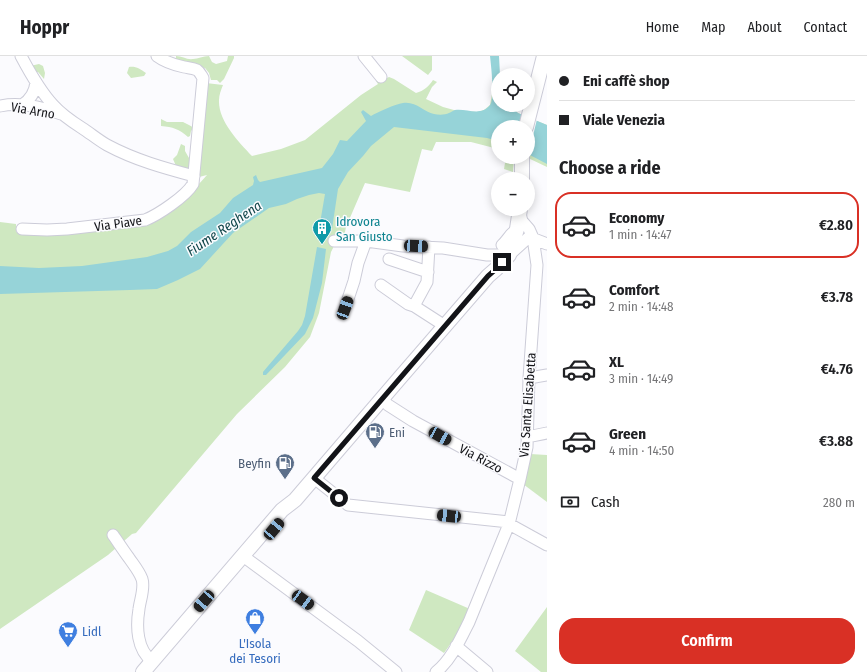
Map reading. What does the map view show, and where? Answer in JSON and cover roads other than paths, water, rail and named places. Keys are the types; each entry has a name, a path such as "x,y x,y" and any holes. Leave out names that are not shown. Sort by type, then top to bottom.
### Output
{"main road":[{"path":"535,98 544,56"},
{"path":"535,103 547,76"},
{"path":"150,668 488,276 503,251 507,231 514,216"},
{"path":"503,251 527,233 520,216"},
{"path":"143,672 166,655 245,558"}],"street":[{"path":"21,56 49,101 65,116 106,144 126,154 155,165 194,176"},
{"name":"Via Piave","path":"22,229 67,229 145,220 155,216 167,208 190,188 193,184 194,176 203,78 197,70 172,64 158,56"},
{"path":"364,56 381,77"},
{"path":"547,59 547,68"},
{"path":"535,101 543,77 547,72"},
{"path":"22,105 26,103 34,93 36,82"},
{"name":"Via Arno","path":"0,106 8,104 22,105 41,108 65,116"},
{"path":"527,233 547,244"},
{"name":"Via Santa Elisabetta","path":"436,672 448,659 469,622 509,523 520,479 527,437 529,378 537,265 527,233"},
{"path":"334,240 366,241 403,246 443,248 487,255 503,251"},
{"path":"345,308 366,241"},
{"path":"414,306 427,282 429,247"},
{"path":"389,259 428,272"},
{"path":"381,286 445,326"},
{"path":"529,378 547,375"},
{"name":"Via Rizzo","path":"382,399 388,405 413,421 520,479"},
{"path":"527,437 547,433"},
{"path":"314,478 348,505 509,523 547,545"},
{"path":"113,535 137,569 142,579 143,588 138,611 137,625 139,639 148,658 150,668"},
{"path":"245,558 358,640 396,672"},
{"path":"456,646 487,672"}],"water":[{"path":"490,56 499,56 500,68 491,69"},
{"name":"Fiume Reghena","path":"491,102 491,112 517,112 535,120 491,120 491,139 394,127 371,146 348,172 338,189 332,229 319,229 325,194 319,193 269,208 233,233 200,269 157,289 0,294 0,266 39,268 82,266 147,257 168,251 177,246 191,232 220,213 233,198 253,185 253,177 256,175 260,182 322,168 333,154 340,140 347,141 366,121 361,112 363,110 371,116 396,105 408,103 438,115 450,113 455,110 482,111 490,105"},
{"path":"535,120 547,125 547,164 535,158"},
{"path":"317,247 326,249 322,283 313,318 305,334 266,375 263,375 263,372 302,325 305,316"}],"place":[{"name":"Idrovora San Giusto","path":"322,245"},
{"name":"Eni","path":"375,449"},
{"name":"Beyfin","path":"285,480"},
{"name":"L'Isola dei Tesori","path":"255,635"},
{"name":"Lidl","path":"68,648"}]}
